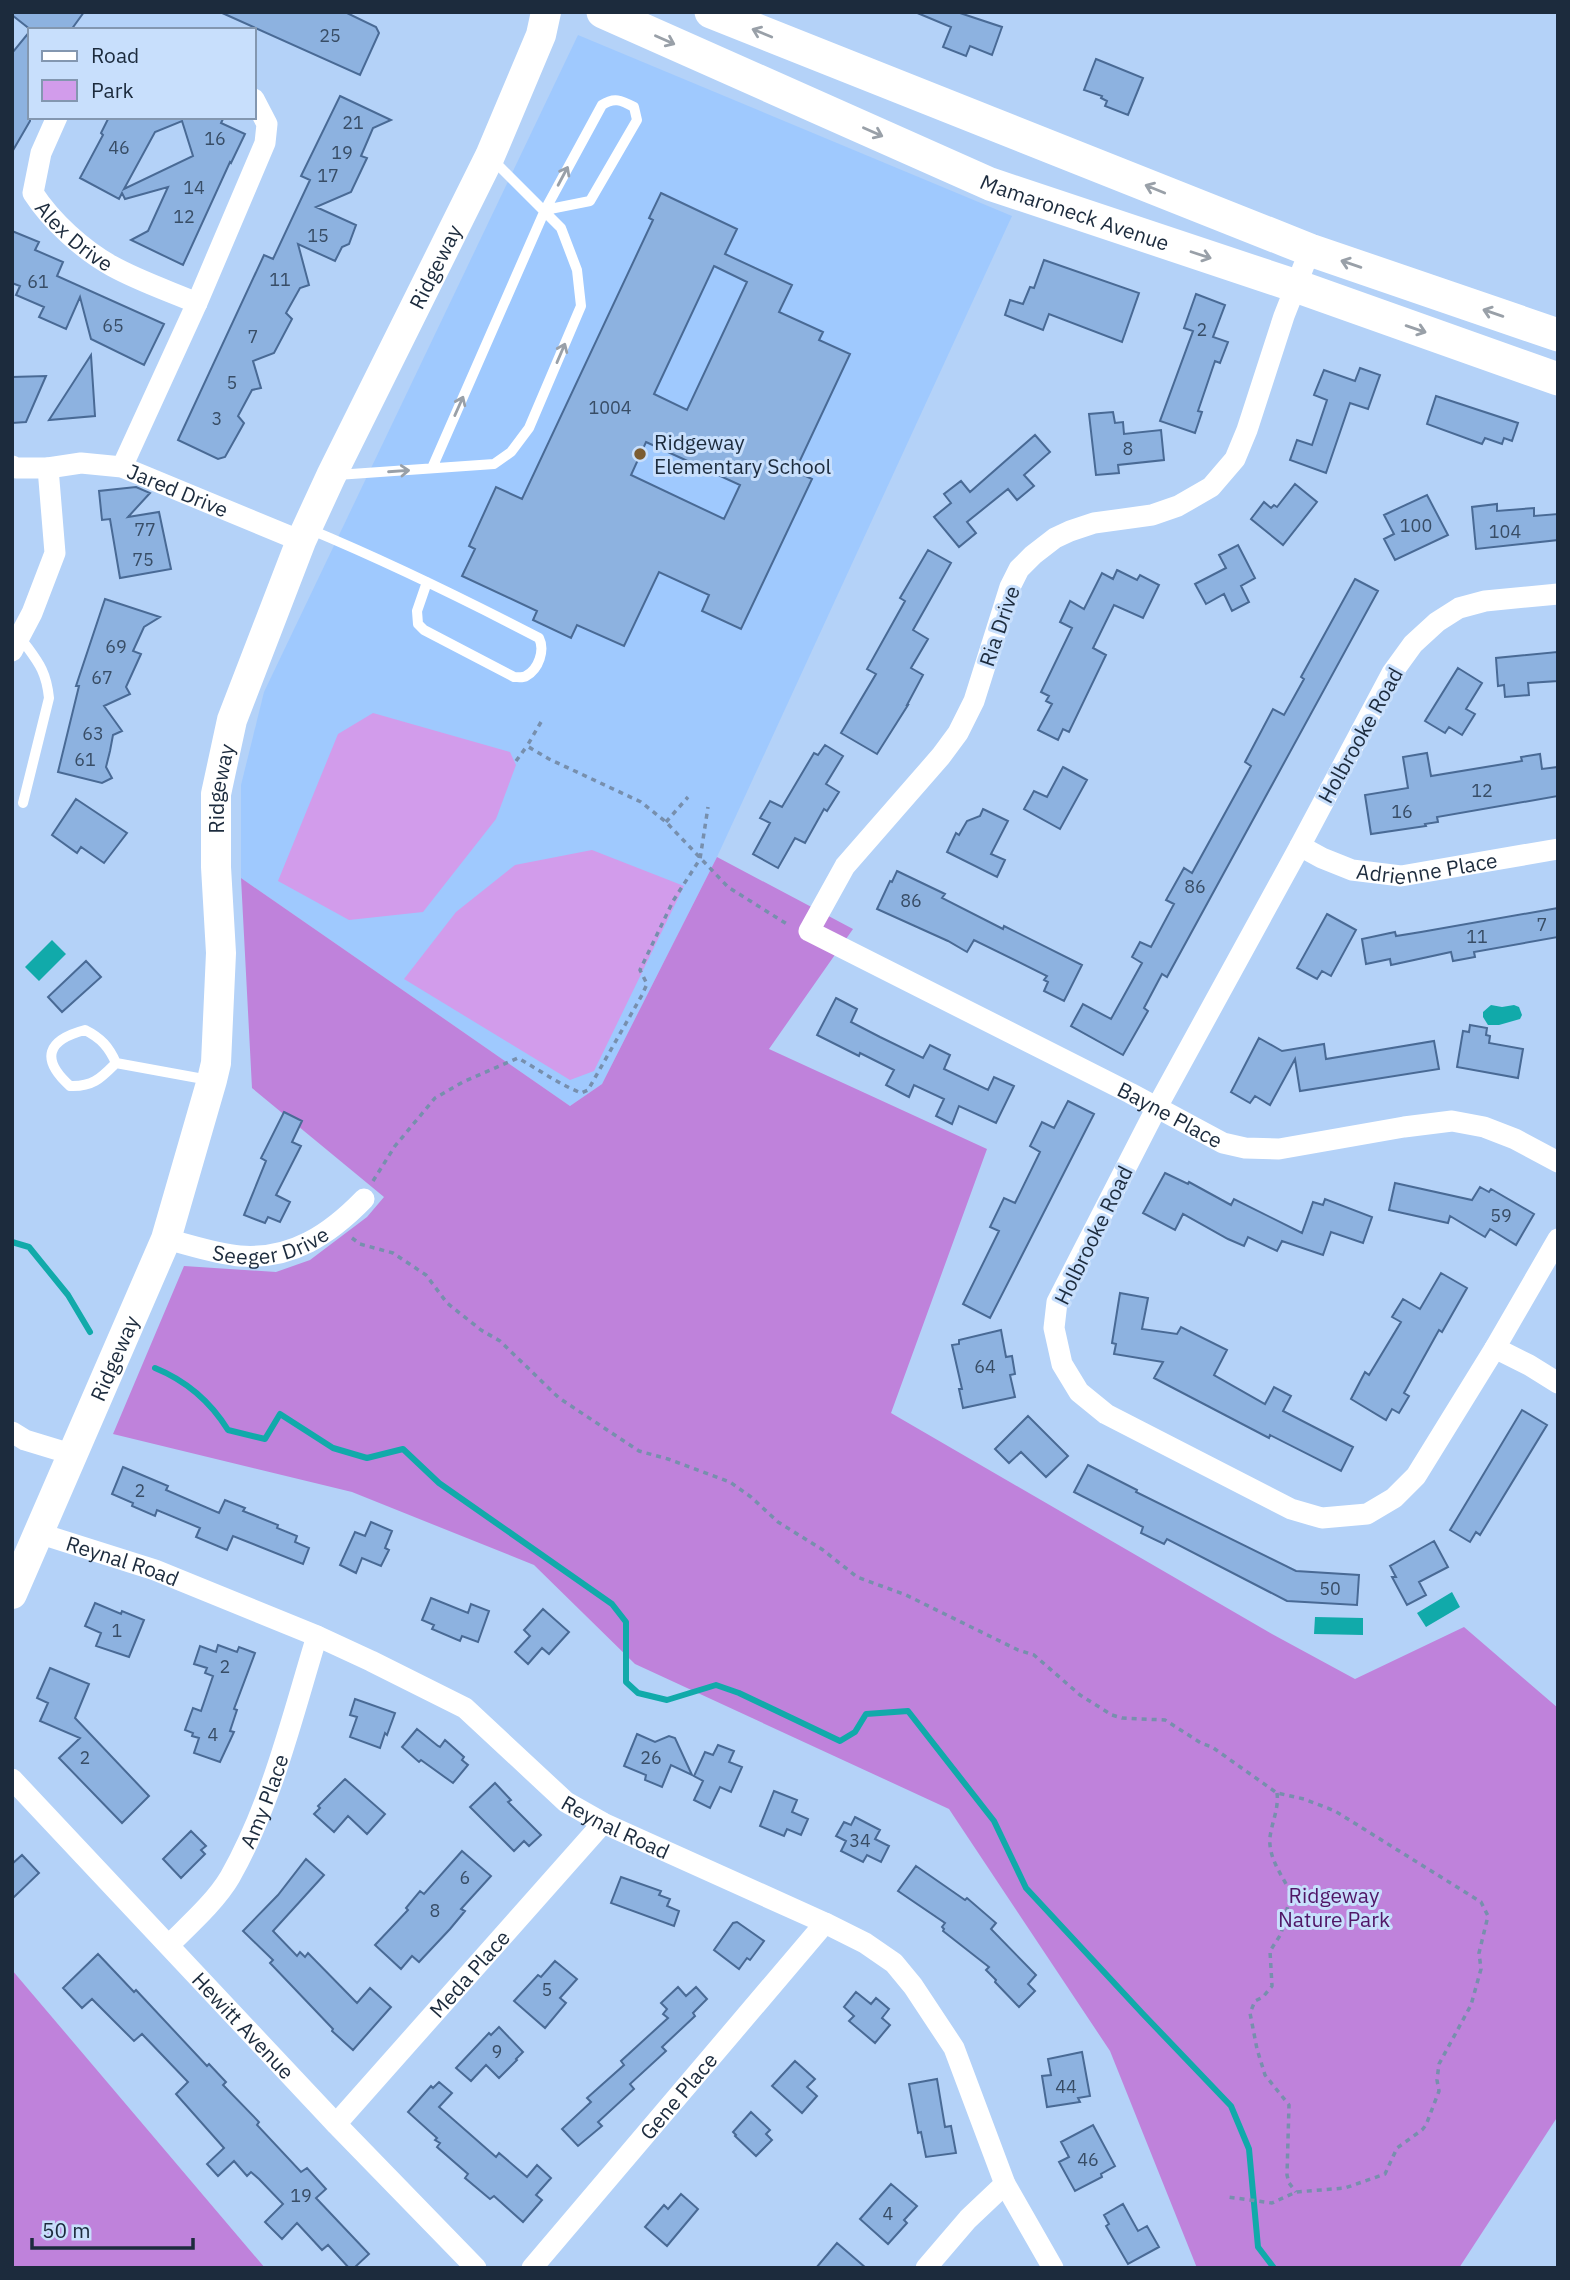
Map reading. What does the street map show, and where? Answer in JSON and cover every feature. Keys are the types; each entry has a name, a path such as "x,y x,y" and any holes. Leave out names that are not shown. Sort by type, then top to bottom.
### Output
{"main road":[{"name":"Mamaroneck Avenue","path":"603,12 990,184 1296,286 1558,379"},
{"path":"711,12 1310,250 1558,335"}],"street":[{"name":"Ridgeway","path":"12,1594 166,1239 212,1080 216,1063 221,953 216,867 216,794 232,720 304,534 490,156 541,35 546,12"},
{"path":"122,467 197,303 265,144 267,124 256,103"},
{"name":"Alex Drive","path":"56,119 41,153 33,194 40,204 62,229 111,266 197,303"},
{"name":"Ria Drive","path":"808,931 845,866 958,733 974,701 1010,587 1019,569 1055,538 1070,531 1094,523 1152,515 1178,506 1211,487 1235,459 1310,250"},
{"name":"Jared Drive","path":"12,467 48,468 81,463 122,467 304,534"},
{"path":"16,644 32,613 55,553 48,468"},
{"name":"Holbrooke Road","path":"1558,594 1485,601 1459,608 1437,622 1413,644 1392,673 1157,1107 1058,1302 1054,1328 1062,1364 1080,1392 1106,1414 1291,1510 1322,1518 1367,1514 1394,1498 1416,1476 1558,1239"},
{"name":"Adrienne Place","path":"1300,846 1352,870 1401,876 1558,849"},
{"name":"Bayne Place","path":"808,931 1223,1143 1245,1149 1279,1149 1452,1121 1484,1127 1515,1139 1558,1162"},
{"name":"Seeger Drive","path":"166,1239 239,1256 276,1256 312,1241 341,1222 364,1199"},
{"path":"1495,1348 1558,1383"},
{"path":"12,1432 25,1440 71,1454"},
{"name":"Reynal Road","path":"38,1533 155,1570 317,1636 465,1708 566,1802 603,1823 825,1923 865,1943 894,1962 954,2048 1006,2185 1053,2268"},
{"name":"Amy Place","path":"169,1945 229,1880 251,1835 274,1776 317,1636"},
{"name":"Hewitt Avenue","path":"12,1779 336,2124 476,2268"},
{"name":"Meda Place","path":"336,2124 603,1823"},
{"name":"Gene Place","path":"532,2268 825,1923"},
{"path":"926,2268 968,2219 1006,2185"}],"lane":[{"path":"432,468 545,210 602,105 609,100 619,99 634,107 637,120 590,201 545,210"},
{"path":"331,476 494,464 511,452 529,428 580,306 577,270 561,228 490,156"},
{"path":"304,534 427,582 539,638 543,645 535,667 526,676 514,677 424,630 418,624 417,611 427,582"},
{"path":"16,644 43,670 48,698 23,803"},
{"path":"85,1030 109,1048 116,1063 103,1077 85,1087 70,1086 56,1073 50,1061 54,1047 65,1035 85,1030"},
{"path":"116,1063 212,1080"}],"path":[{"path":"516,761 541,722"},
{"path":"527,746 640,802 666,822 728,887 785,924 808,931"},
{"path":"666,822 688,797"},
{"path":"364,1199 395,1146 435,1098 463,1082 518,1058 566,1087 581,1093 588,1090 647,984 640,970 673,901 700,859 708,807"},
{"path":"341,1222 353,1240 393,1253 426,1275 447,1303 481,1330 500,1341 559,1398 639,1451 730,1482 778,1522 823,1550 857,1577 906,1595 1018,1650 1034,1655 1080,1695 1112,1715 1165,1720 1212,1747 1277,1793 1304,1799 1335,1811 1481,1902 1488,1916 1479,1953 1482,1969 1471,2005 1439,2064 1439,2091 1422,2130 1397,2148 1385,2174 1345,2188 1296,2192 1272,2203 1228,2197"},
{"path":"1277,1793 1278,1803 1270,1839 1273,1859 1291,1893 1281,1934 1270,1951 1272,1986 1264,1997 1255,2001 1250,2013 1252,2033 1265,2075 1289,2105 1287,2175 1296,2192"}],"shaded area":[{"name":"Ridgeway Elementary School","path":"578,35 1012,216 717,857 602,1084 570,1106 241,878 241,785 264,692"},
{"path":"52,940 66,954 39,981 25,967"},
{"path":"1491,1005 1514,1005 1519,1007 1522,1015 1520,1019 1488,1025 1483,1012"},
{"path":"1452,1592 1460,1607 1426,1627 1417,1613"},
{"path":"1315,1617 1363,1618 1363,1635 1314,1634"}],"green space":[{"path":"373,713 510,752 516,765 496,819 423,912 349,920 278,881 338,734"},
{"path":"592,850 684,886 594,1071 570,1080 404,979 456,912 515,865"},
{"name":"Ridgeway Nature Park","path":"717,857 853,929 769,1049 987,1149 891,1413 1272,1634 1355,1679 1464,1627 1558,1708 1558,2116 1459,2268 1197,2268 1110,2051 949,1809 635,1664 534,1565 352,1492 113,1434 184,1266 276,1272 310,1260 367,1217 384,1197 252,1088 241,878 570,1106 602,1084"},
{"path":"12,1970 265,2268 12,2268"}],"building":[{"path":"12,12 84,12 72,28 28,28 12,15"},
{"path":"220,12 345,12 376,27 379,33 360,75"},
{"path":"915,12 957,12 1002,27 992,55 970,46 966,56 943,47 951,27"},
{"path":"28,33 30,121 12,152 12,53"},
{"path":"1096,59 1143,78 1128,115 1105,106 1107,101 1101,98 1102,96 1084,90"},
{"path":"340,96 391,120 373,128 361,156 367,158 351,192 316,207 356,225 349,244 342,247 335,261 298,244 309,285 300,288 286,313 292,319 274,353 253,361 261,388 252,390 238,416 244,423 225,457 218,459 178,440 264,255 273,259 310,180 301,176"},
{"path":"108,119 223,119 221,123 245,134 183,265 131,240 148,231 168,187 125,199 122,193 119,199 80,178 103,135 101,133","holes":["182,121 193,156 124,189 155,132"]},
{"path":"661,193 737,229 725,254 792,285 779,312 823,332 819,340 850,354 795,471 812,479 741,629 702,611 709,595 659,572 624,646 577,625 571,638 533,620 537,611 462,576 475,549 469,546 496,487 522,499 653,220 649,218","holes":["714,266 747,282 687,410 654,394","646,442 740,485 724,519 631,475"]},
{"path":"12,231 39,242 35,250 63,262 57,276 164,324 144,365 91,339 80,297 66,329 39,317 44,307 16,295 20,286 12,283"},
{"path":"1044,260 1139,293 1122,342 1049,314 1043,330 1005,315 1010,300 1023,304 1030,287 1034,288"},
{"path":"1196,294 1225,305 1213,337 1228,342 1220,363 1215,361 1198,411 1202,412 1195,433 1160,421 1193,331 1184,328"},
{"path":"91,355 95,416 49,420"},
{"path":"1360,368 1380,375 1368,409 1350,403 1326,473 1290,460 1297,440 1312,445 1327,400 1314,395 1324,370 1355,381"},
{"path":"46,376 26,422 12,423 12,377"},
{"path":"1436,396 1518,423 1512,441 1504,438 1502,444 1485,438 1482,444 1427,424"},
{"path":"1113,412 1115,423 1123,422 1124,434 1161,430 1164,460 1118,465 1119,473 1096,475 1089,414"},
{"path":"1035,435 1050,452 1024,475 1034,486 1017,500 1008,489 967,522 976,533 959,547 934,517 951,503 944,494 961,481 970,492"},
{"path":"1295,484 1317,502 1283,545 1251,519 1264,502 1271,508 1274,505 1277,507"},
{"path":"136,487 150,493 128,517 159,512 171,569 120,578 110,519 102,520 99,491"},
{"path":"1427,495 1448,535 1395,560 1384,539 1394,534 1384,515"},
{"path":"1497,504 1497,511 1534,508 1534,516 1558,514 1558,540 1476,549 1472,507"},
{"path":"1238,545 1255,578 1241,586 1249,602 1232,611 1224,594 1206,604 1195,584 1226,568 1219,555"},
{"path":"928,550 951,563 913,630 928,639 911,668 923,675 908,705 877,754 841,733 876,674 867,669 905,601 900,598"},
{"path":"1117,570 1137,580 1140,575 1159,585 1143,618 1114,605 1093,648 1106,655 1069,732 1063,729 1058,740 1038,730 1052,704 1046,701 1049,696 1041,692 1072,628 1060,622 1070,601 1084,609 1102,573 1113,579"},
{"path":"1355,579 1378,591 1167,977 1162,974 1144,1008 1148,1011 1123,1055 1071,1026 1083,1004 1111,1019 1142,963 1132,957 1140,942 1151,947 1174,904 1166,900 1184,868 1192,873 1251,766 1245,762 1273,709 1284,715 1304,679 1301,677"},
{"path":"105,599 160,617 144,627 133,651 141,654 126,687 130,694 104,706 122,731 113,735 106,767 112,778 102,783 58,772 79,686 76,686"},
{"path":"1557,652 1558,681 1528,683 1529,695 1505,697 1504,685 1498,686 1496,658"},
{"path":"1458,668 1482,683 1466,709 1475,714 1462,735 1449,727 1445,733 1425,721"},
{"path":"825,745 843,756 826,784 839,792 827,811 824,809 805,843 795,838 778,868 753,854 770,823 760,818 770,801 782,807 814,753 818,755"},
{"path":"1427,753 1431,776 1522,761 1521,757 1540,754 1542,769 1558,767 1558,796 1437,817 1438,822 1425,824 1426,826 1371,834 1365,795 1408,788 1403,757"},
{"path":"1063,767 1087,780 1060,829 1024,809 1034,791 1047,797"},
{"path":"76,799 127,833 104,863 81,847 77,853 52,835"},
{"path":"983,809 1008,821 991,854 1005,860 997,877 947,852 956,833 959,835 967,821 980,816"},
{"path":"897,871 945,894 942,898 1003,929 1004,926 1082,965 1064,1001 1044,991 1048,982 1044,980 1047,976 974,940 967,952 877,909"},
{"path":"1558,908 1558,937 1474,952 1475,957 1453,961 1451,952 1391,965 1390,959 1366,964 1362,939 1395,932 1396,936"},
{"path":"1327,914 1356,930 1331,976 1322,971 1317,979 1297,968"},
{"path":"86,961 101,977 62,1012 48,997"},
{"path":"836,998 857,1009 851,1022 880,1037 923,1058 930,1045 950,1055 944,1069 988,1090 994,1077 1014,1086 996,1123 959,1106 952,1124 936,1116 944,1099 914,1085 909,1097 886,1085 894,1070 817,1035"},
{"path":"1470,1025 1487,1028 1489,1043 1523,1049 1518,1078 1457,1067 1463,1031 1469,1032"},
{"path":"1259,1038 1282,1051 1324,1044 1326,1059 1434,1041 1439,1069 1300,1091 1295,1059 1270,1105 1255,1096 1250,1103 1231,1092"},
{"path":"1068,1101 1094,1114 990,1318 963,1304 999,1231 990,1227 1004,1198 1015,1203 1040,1152 1030,1146 1042,1122 1054,1128"},
{"path":"284,1112 302,1121 292,1142 301,1146 276,1195 290,1202 280,1222 268,1217 265,1223 244,1215 266,1161 261,1158"},
{"path":"1165,1173 1188,1184 1189,1182 1231,1205 1234,1199 1302,1233 1313,1202 1323,1205 1325,1199 1372,1217 1363,1243 1331,1232 1323,1255 1282,1241 1277,1251 1248,1237 1244,1246 1183,1214 1175,1230 1143,1213"},
{"path":"1395,1183 1472,1200 1480,1187 1489,1192 1491,1189 1534,1214 1516,1245 1490,1229 1485,1237 1450,1216 1448,1223 1389,1210"},
{"path":"1441,1273 1467,1288 1442,1332 1439,1330 1404,1393 1409,1396 1399,1413 1392,1409 1386,1420 1351,1399 1365,1372 1369,1375 1401,1322 1392,1317 1403,1299 1420,1309"},
{"path":"1120,1293 1148,1298 1142,1329 1177,1334 1181,1327 1227,1350 1214,1375 1265,1404 1274,1387 1291,1396 1283,1411 1353,1447 1341,1471 1270,1435 1269,1438 1154,1378 1163,1362 1114,1354 1116,1344 1112,1343"},
{"path":"1001,1330 1006,1357 1012,1356 1015,1374 1010,1375 1015,1397 963,1408 959,1389 962,1389 952,1345 959,1344 959,1340"},
{"path":"1522,1410 1547,1425 1480,1535 1476,1532 1470,1542 1450,1530"},
{"path":"1028,1416 1068,1456 1046,1477 1021,1452 1009,1463 995,1449"},
{"path":"1088,1465 1137,1490 1136,1492 1296,1571 1359,1575 1357,1605 1287,1601 1167,1539 1164,1544 1141,1533 1143,1527 1074,1492"},
{"path":"123,1467 168,1486 166,1490 219,1513 225,1500 245,1508 243,1511 278,1525 277,1528 297,1536 295,1542 309,1548 303,1564 233,1536 227,1550 196,1537 200,1528 157,1510 155,1516 132,1506 133,1503 112,1494"},
{"path":"371,1522 392,1531 385,1548 389,1550 381,1566 362,1558 356,1573 340,1565 355,1532 365,1536"},
{"path":"1434,1541 1448,1567 1419,1582 1426,1595 1407,1605 1392,1577 1396,1577 1390,1566"},
{"path":"431,1598 468,1613 471,1604 489,1611 478,1642 462,1636 460,1641 432,1629 434,1625 422,1620"},
{"path":"95,1603 144,1620 129,1657 96,1646 101,1633 85,1626"},
{"path":"543,1609 569,1632 549,1654 542,1648 528,1664 515,1652 530,1636 524,1630"},
{"path":"218,1645 237,1652 239,1647 255,1653 234,1709 237,1710 230,1731 234,1732 220,1762 194,1753 199,1738 185,1730 193,1708 201,1711 213,1676 205,1673 207,1668 194,1664 200,1646 216,1652"},
{"path":"50,1668 89,1684 75,1718 149,1796 122,1823 59,1758 80,1738 40,1721 48,1703 37,1698"},
{"path":"355,1699 395,1713 380,1748 350,1737 357,1717 350,1715"},
{"path":"417,1729 440,1747 445,1740 464,1757 462,1760 468,1765 453,1783 421,1760 419,1762 402,1747"},
{"path":"637,1734 655,1742 669,1736 675,1738 692,1775 671,1765 662,1787 645,1780 646,1775 624,1766"},
{"path":"718,1745 734,1751 729,1762 742,1767 731,1792 720,1787 710,1808 694,1800 703,1781 694,1776 705,1752 713,1755"},
{"path":"345,1779 385,1814 367,1834 348,1816 334,1832 314,1814 320,1808 318,1806"},
{"path":"495,1783 511,1800 508,1802 541,1835 529,1846 524,1841 514,1851 470,1807"},
{"path":"774,1791 797,1800 792,1812 808,1819 801,1835 787,1829 784,1836 760,1826"},
{"path":"855,1817 880,1830 875,1839 889,1846 881,1862 867,1855 863,1862 841,1851 846,1841 836,1836 844,1822 851,1825"},
{"path":"191,1831 206,1846 201,1850 205,1854 181,1878 163,1859"},
{"path":"462,1851 491,1876 461,1909 465,1911 450,1929 419,1962 412,1956 401,1969 375,1945 408,1910 406,1908 420,1891 424,1894"},
{"path":"22,1855 39,1873 12,1899 12,1864"},
{"path":"306,1859 324,1875 273,1931 297,1956 300,1952 305,1957 308,1953 357,2003 370,1988 391,2007 353,2050 332,2031 270,1963 273,1960 243,1931 278,1895"},
{"path":"916,1866 965,1900 967,1898 996,1923 991,1929 1036,1975 1028,1984 1035,1991 1019,2007 986,1970 989,1967 943,1931 945,1923 898,1891"},
{"path":"621,1877 661,1891 659,1895 670,1899 667,1906 679,1911 674,1926 611,1903"},
{"path":"737,1922 764,1941 750,1960 747,1958 739,1969 714,1950 733,1923"},
{"path":"98,1954 134,1992 136,1990 207,2066 209,2064 226,2082 223,2085 259,2122 257,2125 301,2172 307,2168 326,2189 316,2198 369,2254 354,2268 349,2268 328,2245 322,2250 297,2223 282,2239 265,2222 283,2204 259,2179 251,2172 247,2176 234,2161 218,2176 207,2164 224,2148 176,2094 188,2082 142,2034 134,2041 92,1999 82,2008 63,1988"},
{"path":"555,1961 577,1979 560,1998 566,2003 545,2028 514,2001"},
{"path":"678,1987 686,1996 696,1987 707,1999 693,2013 695,2016 662,2047 666,2051 630,2084 634,2089 598,2122 602,2126 578,2146 562,2129 591,2102 587,2098 624,2065 621,2061 668,2018 663,2014 667,2009 661,2003"},
{"path":"856,1992 871,2004 876,1998 889,2009 882,2018 890,2025 875,2043 849,2021 854,2016 844,2007"},
{"path":"499,2027 523,2052 499,2078 486,2065 471,2081 456,2068 489,2033 491,2035"},
{"path":"1082,2052 1090,2096 1078,2098 1080,2102 1047,2107 1042,2076 1051,2075 1048,2059"},
{"path":"795,2061 815,2079 807,2087 817,2096 802,2113 772,2086"},
{"path":"937,2079 945,2127 951,2126 956,2153 926,2157 921,2132 918,2133 909,2084"},
{"path":"439,2082 452,2093 439,2107 496,2157 499,2153 527,2177 537,2165 551,2178 536,2195 542,2200 523,2222 494,2196 490,2199 465,2178 468,2174 437,2147 440,2143 435,2140 437,2138 408,2112 431,2086 433,2088"},
{"path":"751,2112 770,2130 766,2134 772,2140 756,2156 733,2132"},
{"path":"1093,2125 1115,2166 1101,2174 1102,2177 1075,2191 1059,2162 1069,2157 1061,2142"},
{"path":"891,2184 917,2206 904,2220 907,2223 888,2244 860,2219"},
{"path":"681,2194 698,2209 667,2246 645,2227 664,2205 668,2209"},
{"path":"1123,2204 1138,2231 1147,2226 1159,2247 1128,2264 1106,2226 1109,2224 1104,2215"},
{"path":"837,2243 866,2268 816,2268"}],"waterway":[{"path":"12,1242 29,1247 68,1295 90,1332"},
{"path":"155,1368 197,1393 214,1410 228,1430 265,1439 280,1414 333,1448 367,1458 403,1449 439,1483 612,1604 626,1622 626,1682 638,1693 667,1700 716,1685 739,1693 840,1741 855,1732 866,1714 908,1711 994,1821 1026,1888 1231,2106 1249,2149 1258,2247 1274,2268"}],"place":[{"name":"Ridgeway Elementary School","path":"640,454"}]}
